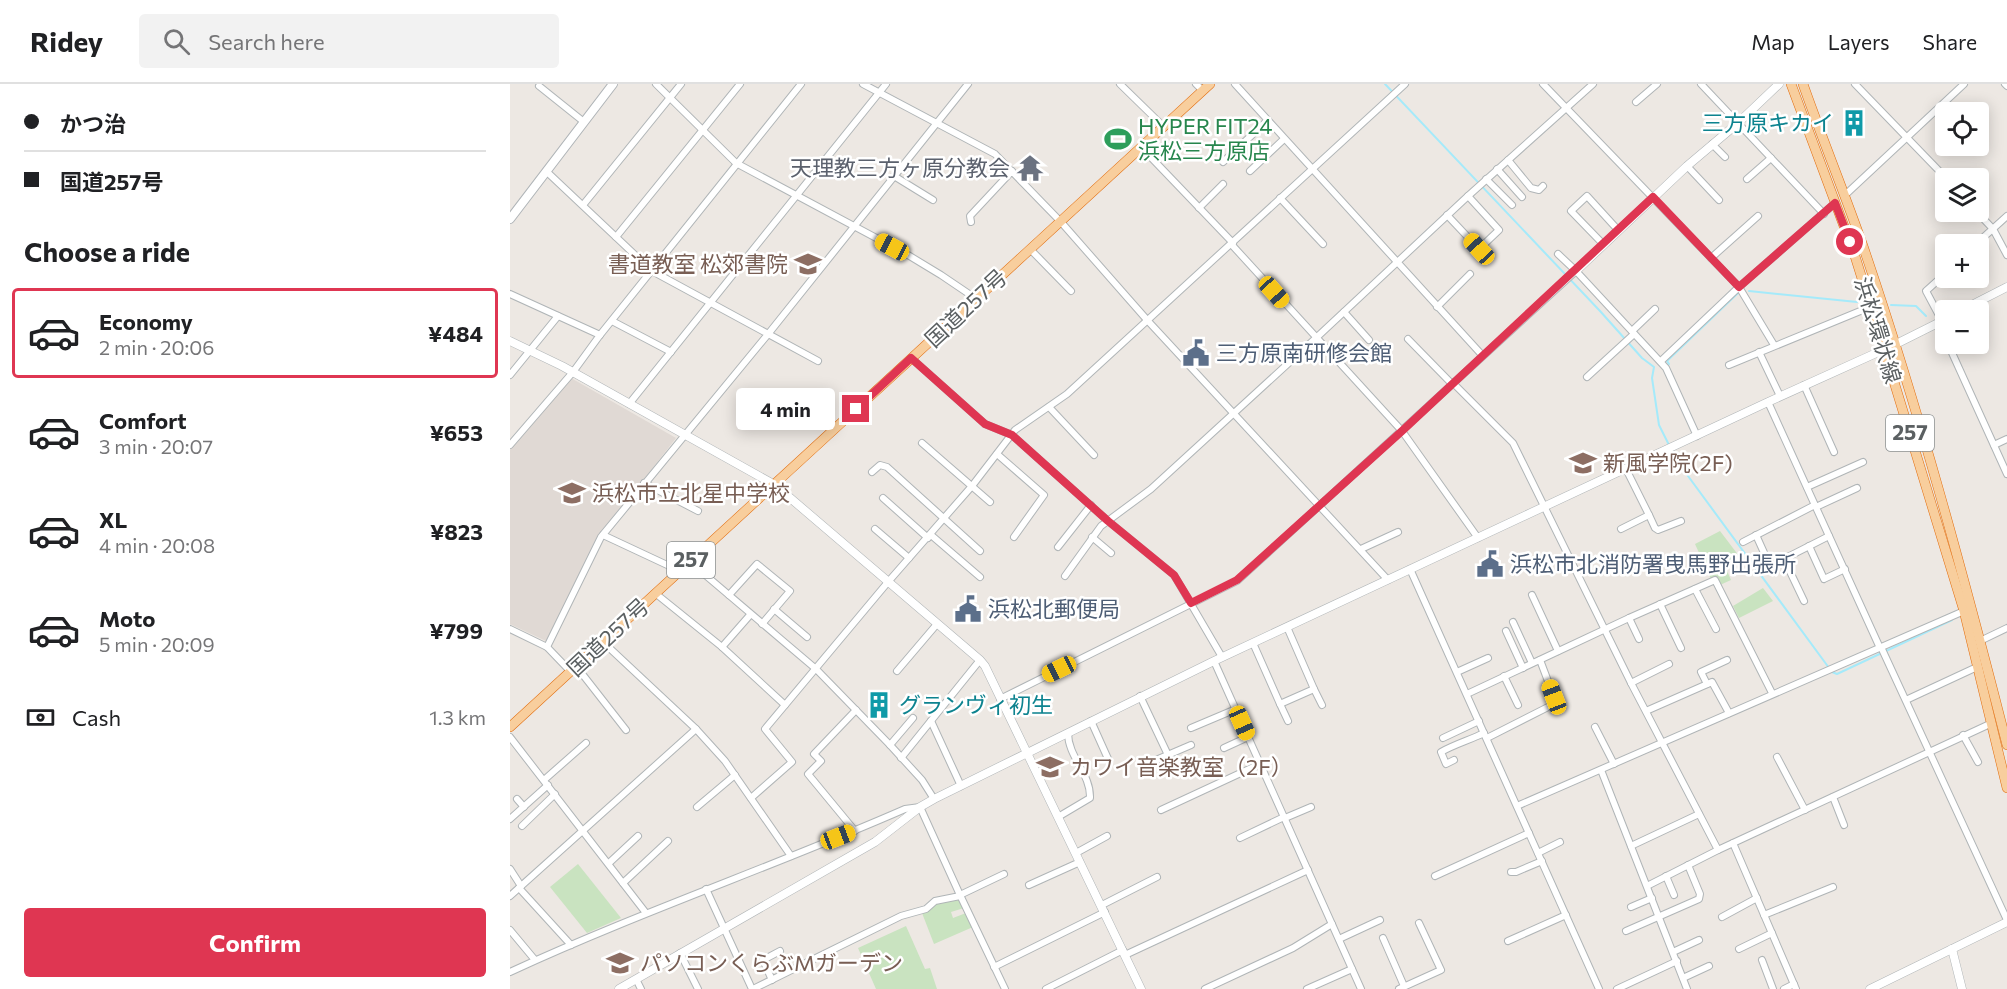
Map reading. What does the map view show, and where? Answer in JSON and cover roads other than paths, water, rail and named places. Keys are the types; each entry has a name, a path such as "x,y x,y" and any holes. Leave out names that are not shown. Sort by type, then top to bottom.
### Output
{"highway":[{"name":"浜松環状線","path":"1791,84 1854,253 1884,349 1964,611 2007,788"},
{"name":"浜松環状線","path":"1803,84 1862,245 1894,345 1980,641 2007,745"},
{"name":"国道257号","path":"510,727 775,485 975,298 1061,222 1203,86"}],"main road":[{"path":"510,219 611,85"}],"street":[{"path":"656,84 736,163 941,275 975,298"},
{"path":"583,205 681,84"},
{"path":"616,237 740,84"},
{"path":"510,445 573,372 600,334 801,84"},
{"path":"862,84 994,154 1061,222 1148,321 1388,580"},
{"path":"629,404 886,84"},
{"path":"547,647 603,535 769,333 968,84"},
{"path":"1120,84 1163,126"},
{"path":"1235,84 1482,355"},
{"path":"751,798 792,762 765,729 972,486 1015,430 1067,394 1405,84"},
{"path":"1544,84 1739,287 1774,345"},
{"path":"1065,576 1092,537 1108,521 1151,489 1316,339 1486,179 1593,84"},
{"path":"1636,102 1657,84"},
{"path":"1701,84 1824,214"},
{"path":"1000,699 1237,580 1779,84"},
{"path":"1855,84 1936,168"},
{"path":"1844,196 1964,84"},
{"path":"538,86 584,122"},
{"path":"1223,162 1268,120"},
{"path":"1250,171 1284,139"},
{"path":"1712,144 1725,157"},
{"path":"1141,147 1233,244 1316,339 1402,431 1478,538"},
{"path":"1748,179 1771,158"},
{"path":"1508,160 1534,190 1539,190 1543,186"},
{"path":"1687,166 1719,200"},
{"path":"1497,169 1522,197"},
{"path":"546,171 652,271 818,361"},
{"path":"971,222 970,216 1012,171"},
{"path":"894,176 933,200"},
{"path":"1486,179 1512,205"},
{"path":"1198,207 1223,184"},
{"path":"1447,215 1479,249 1499,230 1468,196"},
{"path":"1603,244 1571,211 1587,196 1618,230"},
{"path":"1281,198 1323,244"},
{"path":"1661,361 1739,287 1835,203"},
{"path":"1711,258 1758,216"},
{"path":"1987,234 2007,216"},
{"path":"1986,222 1993,229 2007,255"},
{"path":"1030,249 1071,291"},
{"path":"1558,254 1569,276 1661,361 1697,436"},
{"path":"1437,307 1470,274"},
{"path":"1935,283 1926,291 1935,308"},
{"path":"1982,300 2007,287"},
{"path":"510,304 513,295 600,334"},
{"path":"1729,365 1870,307"},
{"path":"1587,377 1624,344 1655,309"},
{"path":"1344,312 1369,339"},
{"path":"510,375 558,316"},
{"path":"612,321 671,352"},
{"path":"619,989 875,842 934,799 1222,657 1935,324"},
{"path":"1408,339 1513,443 1631,683 1718,850"},
{"path":"510,341 573,372 775,485 980,660 1142,989"},
{"path":"1759,352 1780,396"},
{"path":"1953,354 2007,474"},
{"path":"911,358 985,424 1012,435 1108,521 1174,575 1222,657"},
{"path":"1804,385 1834,452"},
{"path":"1768,402 2007,921 1870,989"},
{"path":"1049,407 1094,455"},
{"path":"510,432 518,435"},
{"path":"1994,445 2007,439"},
{"path":"922,443 990,502"},
{"path":"997,454 1044,495 1014,537"},
{"path":"1807,487 1863,462"},
{"path":"872,472 883,465 980,551"},
{"path":"1626,469 1655,528 1658,530 1681,521"},
{"path":"645,483 698,511"},
{"path":"1743,542 1857,488"},
{"path":"883,498 980,577"},
{"path":"1058,547 1090,505"},
{"path":"1622,529 1649,515"},
{"path":"875,528 909,558"},
{"path":"1361,549 1398,532"},
{"path":"603,535 680,572"},
{"path":"1756,535 1770,566 1829,536"},
{"path":"1092,537 1111,554"},
{"path":"1809,546 1824,579 1845,569"},
{"path":"1784,559 1804,602"},
{"path":"690,562 816,669 922,780 934,799"},
{"path":"729,595 757,564 790,591 762,624"},
{"path":"1410,569 1599,989"},
{"path":"1467,694 1715,580 1772,693"},
{"path":"1695,589 1716,629"},
{"path":"655,593 722,647 785,705"},
{"path":"1532,596 1558,651"},
{"path":"1660,604 1681,648"},
{"path":"774,609 807,638"},
{"path":"1517,806 1772,693 1882,650 1964,611"},
{"path":"722,647 750,615"},
{"path":"1629,618 1639,639"},
{"path":"1513,622 1532,663"},
{"path":"897,672 937,624"},
{"path":"1287,627 1322,705"},
{"path":"1980,641 2007,628"},
{"path":"510,629 547,647 573,669 626,730"},
{"path":"1506,631 1523,668"},
{"path":"603,642 696,729 735,775 790,856"},
{"path":"1253,643 1288,721"},
{"path":"1457,672 1488,658"},
{"path":"901,758 980,660"},
{"path":"1454,760 1446,764 1441,752 1455,744 1486,736 1554,704 1554,697 1539,660"},
{"path":"1707,684 1701,672 1727,660"},
{"path":"1214,661 1361,989"},
{"path":"1631,683 1669,664"},
{"path":"1906,700 1977,667"},
{"path":"1504,676 1518,705"},
{"path":"1646,711 1712,682 1729,713"},
{"path":"1280,704 1314,689"},
{"path":"1140,696 1168,755"},
{"path":"1191,728 1236,709"},
{"path":"855,831 808,774 821,761 814,754 856,710"},
{"path":"890,745 914,718"},
{"path":"931,721 961,786"},
{"path":"1443,738 1479,721"},
{"path":"1091,722 1109,761"},
{"path":"1647,886 1718,850 1992,723"},
{"path":"1595,727 1614,764"},
{"path":"510,896 696,729"},
{"path":"1058,818 1089,800 1090,795 1089,787 1068,743 1068,733"},
{"path":"1963,735 1978,762"},
{"path":"510,737 646,912"},
{"path":"1224,748 1248,737"},
{"path":"510,819 586,743"},
{"path":"1143,766 1191,745"},
{"path":"1778,757 1804,810"},
{"path":"1161,810 1260,764"},
{"path":"1601,770 1688,989"},
{"path":"697,807 735,775"},
{"path":"522,826 555,794"},
{"path":"1833,797 1844,825"},
{"path":"517,799 524,807"},
{"path":"510,972 646,912 855,831 905,808 920,807"},
{"path":"920,807 1005,989"},
{"path":"1240,838 1311,807"},
{"path":"1632,846 1699,814"},
{"path":"1435,876 1529,833"},
{"path":"609,863 638,836"},
{"path":"1076,853 1107,836"},
{"path":"623,883 668,841"},
{"path":"1538,854 1560,842"},
{"path":"1733,843 1795,987 1784,989"},
{"path":"1511,872 1542,861"},
{"path":"1029,885 1080,862"},
{"path":"1626,931 1699,899 1700,894 1688,865"},
{"path":"510,869 520,887 571,945"},
{"path":"1046,989 1308,870"},
{"path":"706,889 753,989 900,916 926,909 935,901 960,896 1004,874"},
{"path":"1666,876 1674,896"},
{"path":"994,967 1103,909 1157,877"},
{"path":"1764,915 1833,887"},
{"path":"1631,907 1652,898"},
{"path":"1722,917 1757,898"},
{"path":"1508,941 1566,915"},
{"path":"1339,939 1380,920"},
{"path":"1383,938 1401,988 1441,970 1419,922"},
{"path":"1205,989 1293,948 1332,924"},
{"path":"510,930 535,960"},
{"path":"1739,950 1772,933"},
{"path":"1673,952 1699,940"},
{"path":"1952,948 1962,989"},
{"path":"772,980 764,960 780,951"},
{"path":"680,953 698,989"},
{"path":"1762,960 1773,989"},
{"path":"1617,989 1677,961"},
{"path":"1683,978 1709,966"},
{"path":"1307,989 1352,969"},
{"path":"636,979 641,989"}],"waterway":[{"path":"1385,84 1642,358 1654,367 1652,378 1659,425 1677,461 1832,672 1837,674 1952,620"},
{"path":"1749,291 1857,302"},
{"path":"1669,364 1667,361 1738,293"},
{"path":"1891,305 1916,306 1926,316"}],"place":[{"name":"三方原キカイ","path":"1854,123"},
{"name":"HYPER FIT24 浜松三方原店","path":"1118,139"},
{"name":"天理教三方ヶ原分教会","path":"1030,168"},
{"name":"書道教室 松郊書院","path":"808,264"},
{"name":"三方原南研修会館","path":"1196,353"},
{"name":"新風学院(2F)","path":"1583,463"},
{"name":"浜松市立北星中学校","path":"572,493"},
{"name":"浜松市北消防署曳馬野出張所","path":"1490,564"},
{"name":"浜松北郵便局","path":"968,609"},
{"name":"グランヴィ初生","path":"879,705"},
{"name":"カワイ音楽教室（2F）","path":"1050,767"},
{"name":"パソコンくらぶMガーデン","path":"620,963"}]}
